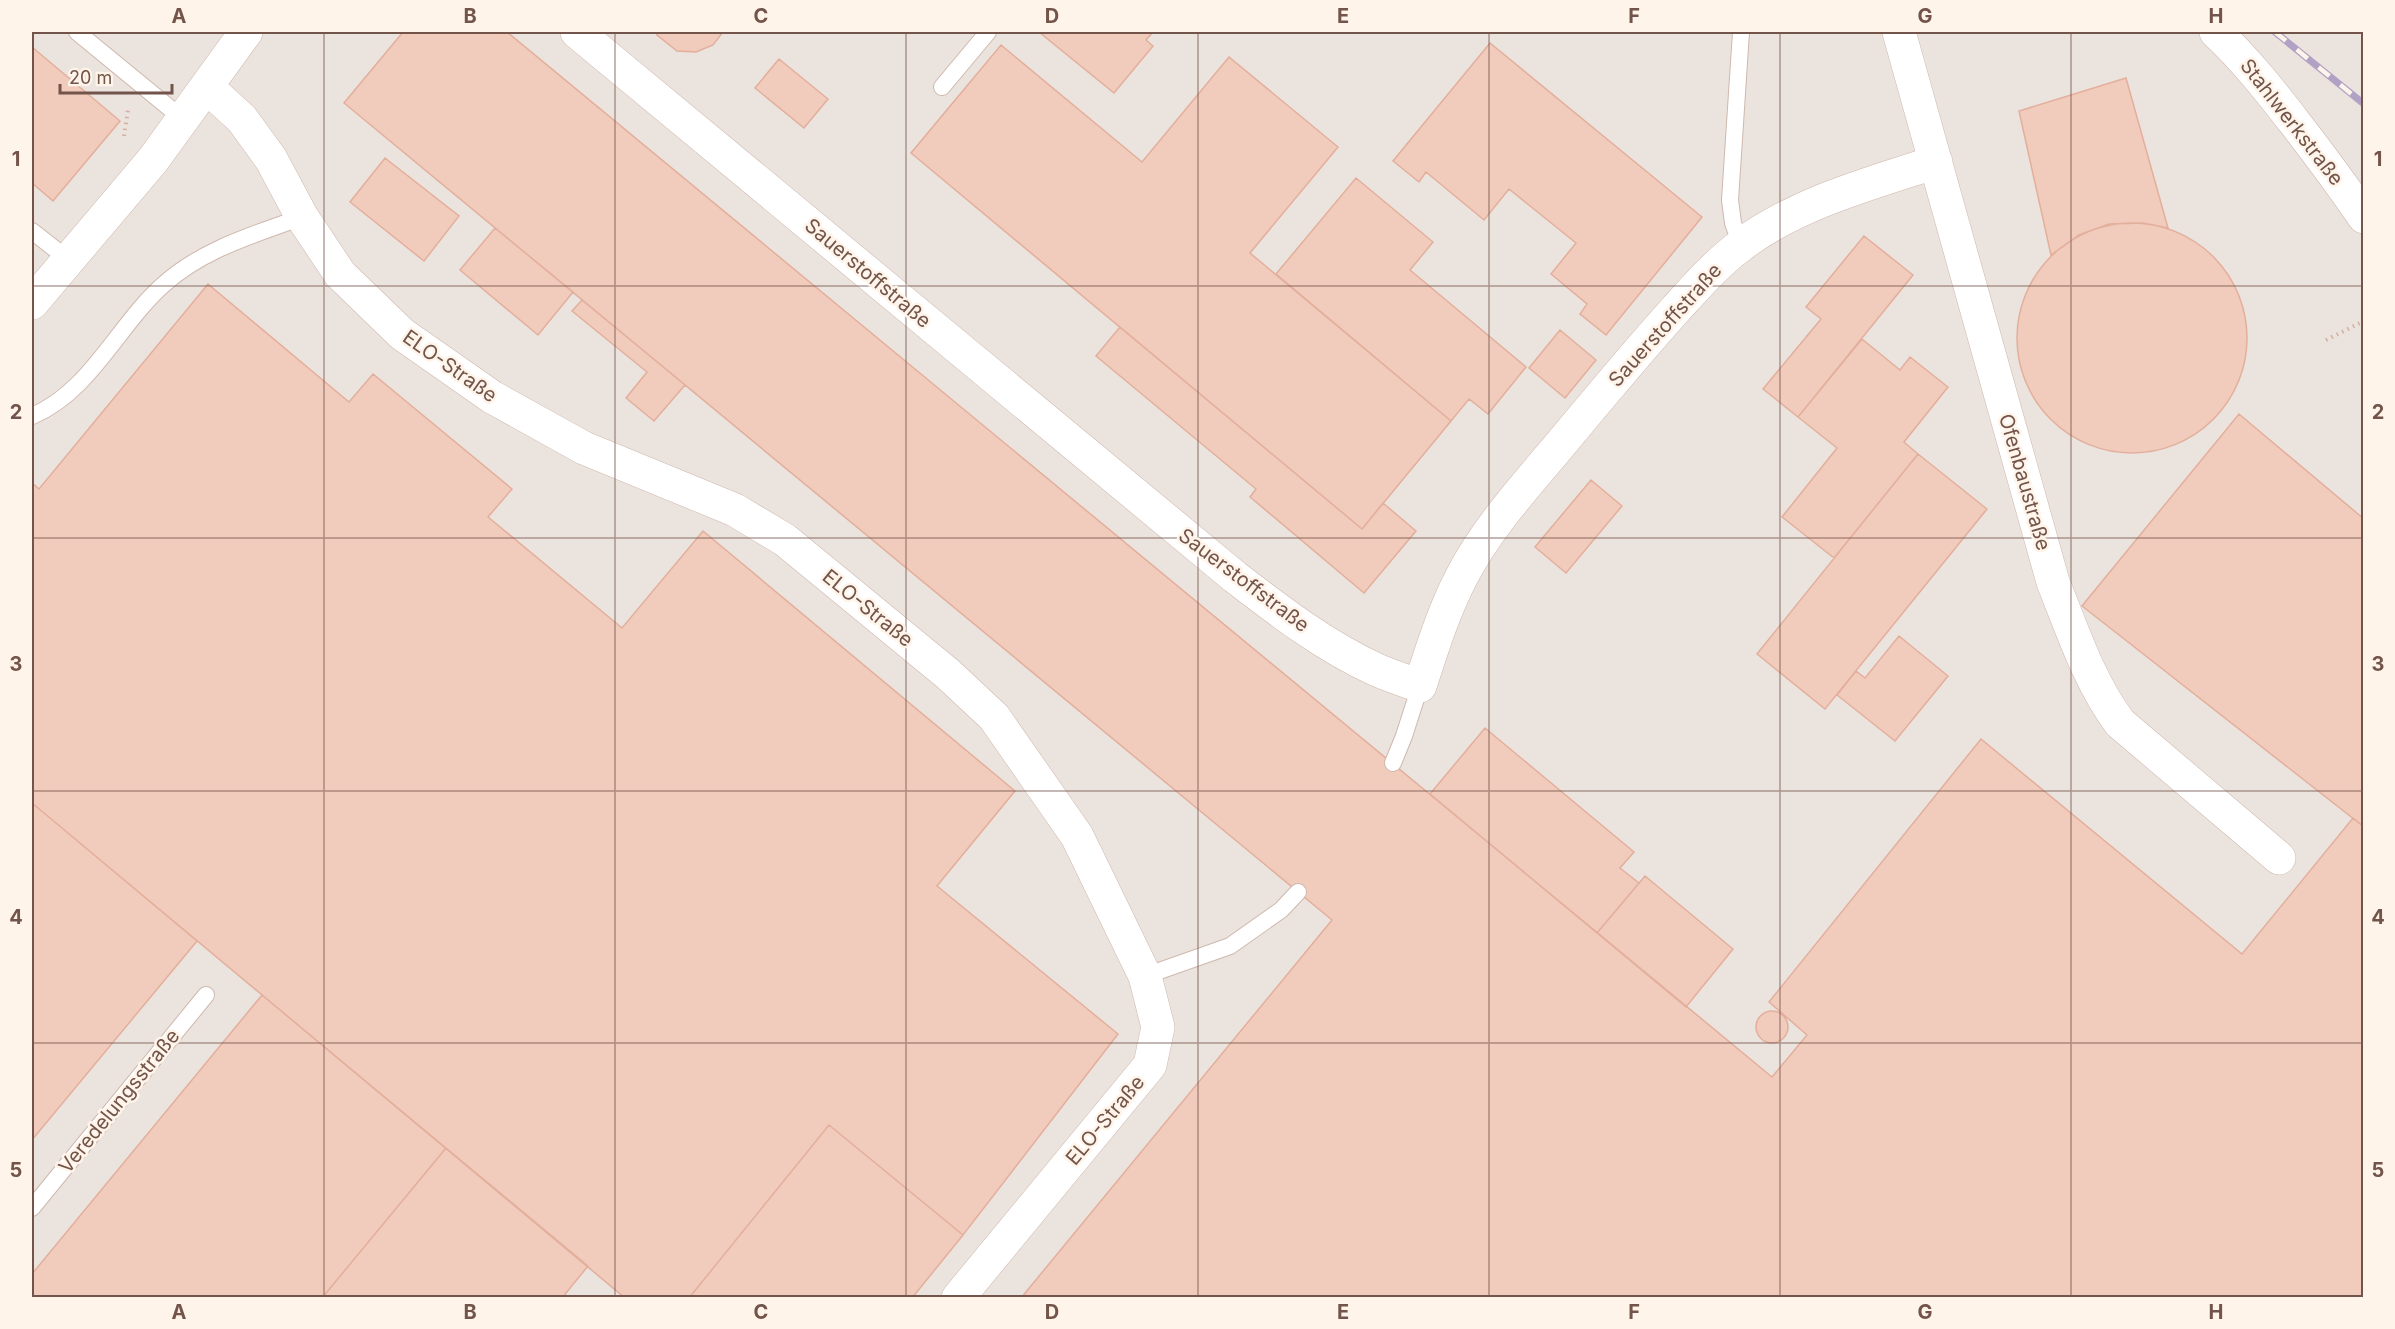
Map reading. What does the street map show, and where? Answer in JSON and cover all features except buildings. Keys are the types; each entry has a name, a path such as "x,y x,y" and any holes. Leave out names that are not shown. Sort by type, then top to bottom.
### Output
{"street":[{"name":"Sauerstoffstraße","path":"577,32 1269,604 1286,617 1377,670 1420,686 1436,637 1461,577 1481,545 1640,348 1705,277 1741,245 1777,223 1816,204 1936,162"},
{"name":"Ofenbaustraße","path":"1899,32 2053,582 2083,656 2107,706 2120,723 2279,858"},
{"name":"Stahlwerkstraße","path":"2216,32 2277,100 2343,185 2364,217"},
{"path":"32,303 153,159 207,87 242,33"},
{"name":"ELO-Straße","path":"207,87 242,119 271,159 302,218 340,274 402,334 492,397 584,448 735,510 785,540 948,674 994,717 1077,836 1145,976 1158,1027 1150,1065 958,1298"}],"lane":[{"path":"77,32 183,119"},
{"path":"942,87 988,32"},
{"path":"1741,32 1730,200 1733,223 1741,245"},
{"path":"32,416 43,412 79,383 161,286 189,263 219,247 302,218"},
{"path":"32,231 69,260"},
{"path":"1393,764 1420,686"},
{"path":"1145,976 1230,946 1281,910 1298,891"},
{"name":"Veredelungsstraße","path":"32,1208 206,995"}],"path":[{"path":"2326,340 2364,321"}],"shaded area":[{"path":"32,32 2363,32 2363,1297 32,1297"}],"railway":[{"path":"2275,32 2364,104"}]}
